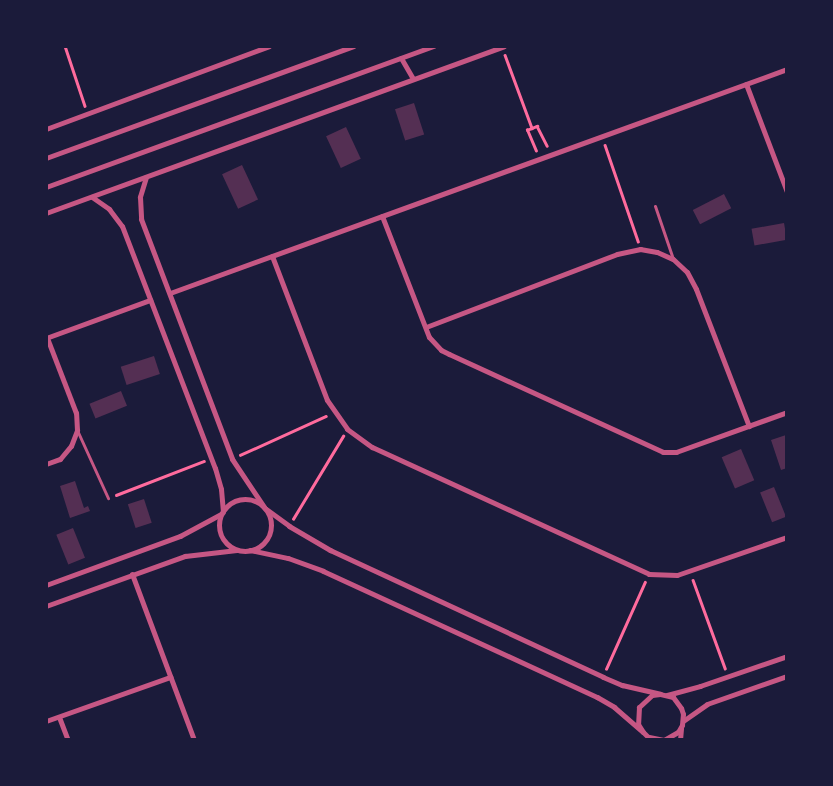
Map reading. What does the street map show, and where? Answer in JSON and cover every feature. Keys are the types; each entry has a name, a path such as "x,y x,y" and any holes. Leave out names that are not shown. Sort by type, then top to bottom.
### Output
{"street":[{"path":"46,129 269,46"},
{"path":"46,158 353,46"},
{"path":"46,187 434,46"},
{"path":"46,214 503,47"},
{"path":"401,58 413,79"},
{"path":"170,293 787,69"},
{"path":"746,84 787,192"},
{"path":"146,177 140,198 141,219 232,459 265,508 271,525 265,541 250,550"},
{"path":"92,197 109,209 122,226 218,478 222,513"},
{"path":"382,216 426,327 435,344 449,354 663,452 676,452 787,412"},
{"path":"426,327 617,254 640,249 657,252 673,259 687,272 696,289 748,426"},
{"path":"272,256 327,400 348,429 372,447 649,574 677,575 787,536"},
{"path":"46,464 60,459 71,446 77,430 76,413 47,338 150,300"},
{"path":"237,550 225,542 221,535 219,521 228,505 242,499 250,500 330,550 603,677 631,687 660,694 667,694 728,676 787,656"},
{"path":"46,585 180,536 222,513"},
{"path":"46,606 185,556 250,550 288,558 323,571 597,697 621,713 650,738 664,740 678,732 682,723 707,704 787,676"},
{"path":"132,574 194,740"},
{"path":"46,721 170,677"},
{"path":"643,732 638,724 639,707 644,700 660,694"},
{"path":"667,694 673,697 682,708 680,740"},
{"path":"59,716 68,740"}],"lane":[{"path":"655,206 673,259"},
{"path":"77,430 108,498"}],"path":[{"path":"65,46 88,113"},
{"path":"503,47 532,128"},
{"path":"539,159 527,131 532,128 539,126 551,155"},
{"path":"602,136 640,249"},
{"path":"232,459 334,412"},
{"path":"289,526 348,429"},
{"path":"108,498 211,458"},
{"path":"690,571 728,676"},
{"path":"603,677 649,574"}],"building":[{"path":"414,103 424,134 405,141 395,109"},
{"path":"346,127 361,159 341,168 326,136"},
{"path":"242,165 258,199 238,209 222,174"},
{"path":"724,194 731,208 700,224 693,210"},
{"path":"784,223 787,240 754,245 752,229"},
{"path":"154,356 160,374 127,385 121,367"},
{"path":"121,391 127,406 95,419 89,404"},
{"path":"786,435 787,468 781,470 771,440"},
{"path":"741,449 754,480 735,489 722,457"},
{"path":"75,481 84,508 88,506 90,511 70,518 60,486"},
{"path":"774,487 786,517 772,522 760,493"},
{"path":"144,499 152,523 136,528 128,504"},
{"path":"73,528 85,558 68,564 56,535"}]}
